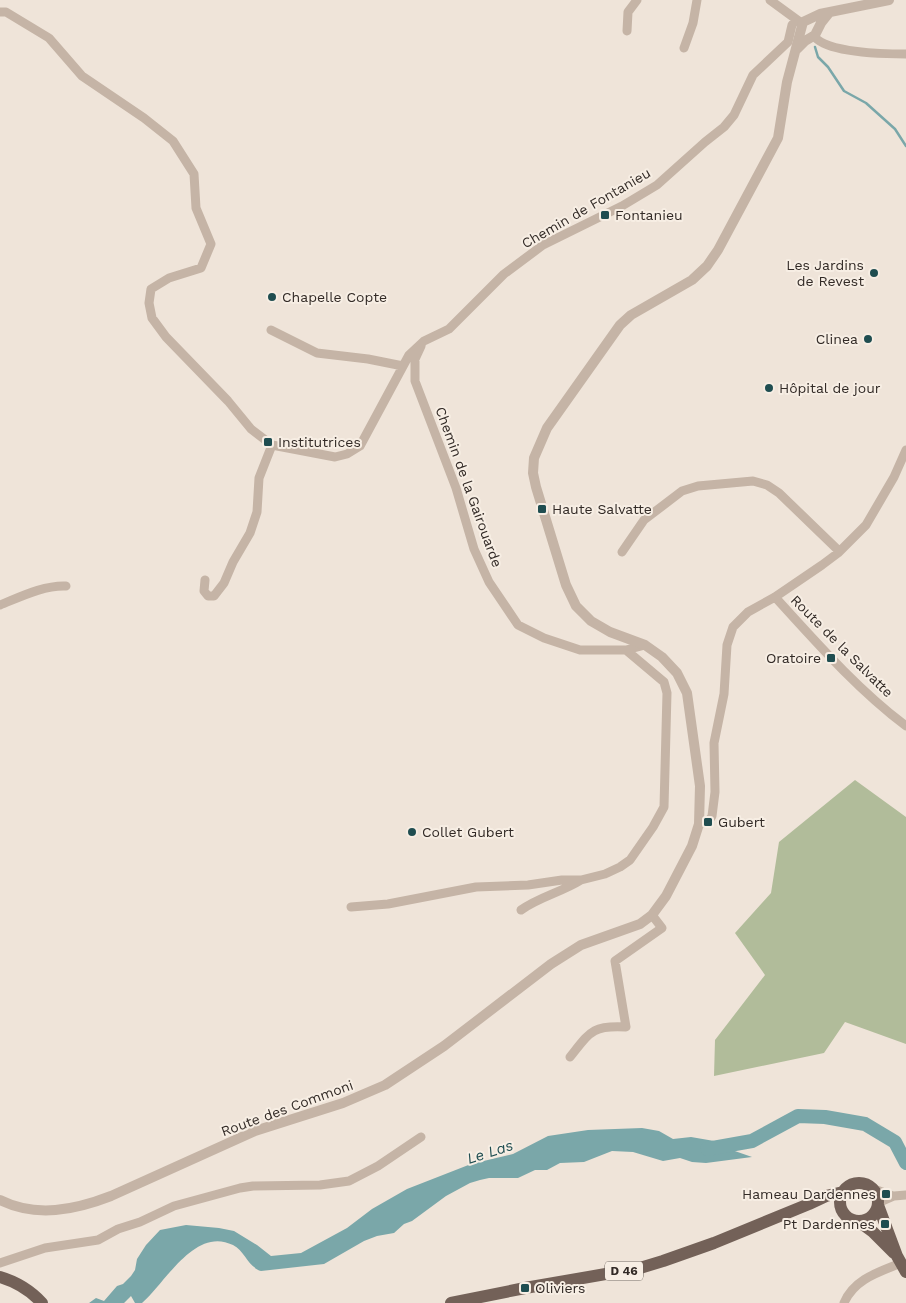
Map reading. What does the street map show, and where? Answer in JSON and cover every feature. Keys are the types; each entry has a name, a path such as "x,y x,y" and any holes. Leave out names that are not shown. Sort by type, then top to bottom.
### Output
{"main road":[{"path":"858,1182 870,1185 877,1194 878,1204 901,1264 884,1242 858,1221 846,1216 842,1211 840,1201 843,1192 852,1184 858,1182"},
{"name":"D 46","path":"450,1303 640,1268 714,1243 826,1196 843,1192"},
{"name":"D 46","path":"809,1204 827,1204 835,1206 842,1211"},
{"path":"858,1221 869,1218 876,1210 878,1204"},
{"path":"0,1277 26,1288 42,1303"}],"street":[{"path":"626,31 628,12 637,0"},
{"path":"684,48 693,23 697,0"},
{"path":"770,0 807,28 817,40 825,44 862,53 906,54"},
{"path":"570,1057 590,1032 609,1026 626,1028 614,960 662,928 652,914 666,896 692,846 699,824 700,786 688,692 677,674 662,657 645,645 610,632 591,621 576,606 566,585 536,487 533,474 534,458 547,428 620,325 631,315 692,280 707,266 718,250 778,138 786,82 796,50 807,28 820,14 889,0"},
{"name":"Chemin de Fontanieu","path":"0,12 6,12 50,38 82,76 144,118 173,141 194,174 196,208 211,244 201,268 169,278 151,289 149,303 152,318 166,337 251,429 272,445 335,457 347,454 360,446 409,355 424,341 449,329 504,274 543,245 622,206 657,185 724,127 734,115 753,75 788,42 792,25 807,28"},
{"path":"271,330 317,353 368,358 404,366"},
{"name":"Chemin de la Gairouarde","path":"424,341 415,359 414,381 456,488 474,549 494,589 518,625 544,638 580,650 626,650 645,645"},
{"path":"205,580 204,591 208,596 214,596 224,583 233,562 250,533 257,512 259,478 272,445"},
{"path":"774,597 800,581 839,552 866,524 875,512 906,450"},
{"path":"622,552 644,520 682,490 698,486 753,482 767,485 779,493 839,552"},
{"path":"0,605 35,592 56,586 66,586"},
{"name":"Route de la Salvatte","path":"699,824 708,822 712,816 715,792 714,743 724,694 725,656 728,637 733,627 748,612 774,597 864,691 906,726"},
{"path":"351,907 388,904 476,887 582,880 605,874 630,860 653,827 664,807 667,693 664,682 626,650"},
{"path":"520,910 531,903 582,880"},
{"name":"Route des Commoni","path":"0,1200 27,1209 46,1210 73,1208 104,1199 255,1131 343,1103 373,1090 401,1075 484,1016 551,964 581,945 640,924 652,914"},
{"path":"0,1263 45,1248 98,1240 118,1229 140,1222 174,1206 240,1188 252,1186 320,1185 349,1181 378,1166 421,1138"},
{"path":"874,1190 899,1196"},
{"path":"878,1204 899,1196"},
{"path":"844,1303 856,1287 870,1276 901,1264"}],"green space":[{"path":"855,780 906,817 906,1044 845,1022 824,1053 714,1076 715,1040 765,975 735,933 771,893 779,842"}],"water":[{"path":"642,1128 659,1131 673,1139 691,1137 720,1142 729,1149 752,1157 706,1163 692,1162 680,1158 663,1161 633,1152 612,1151 584,1162 560,1163 547,1170 535,1170 518,1178 489,1178 470,1183 446,1196 412,1221 404,1224 394,1233 364,1241 324,1264 261,1271 253,1266 241,1251 233,1245 219,1241 206,1243 194,1249 182,1259 142,1303 135,1303 131,1296 124,1303 89,1303 96,1298 104,1301 117,1286 123,1284 131,1276 135,1270 137,1259 146,1245 160,1230 186,1225 219,1228 234,1231 271,1256 301,1253 347,1228 372,1209 407,1189 471,1164 513,1154 548,1136 588,1130"}],"waterway":[{"path":"815,47 818,57 828,67 844,91 866,103 895,129 906,146"},
{"name":"Le Las","path":"707,1149 752,1141 798,1116 825,1117 865,1124 895,1142 906,1163"}],"place":[{"name":"Fontanieu","path":"605,215"},
{"name":"Les Jardins de Revest","path":"874,273"},
{"name":"Chapelle Copte","path":"272,297"},
{"name":"Clinea","path":"868,339"},
{"name":"Hôpital de jour","path":"769,388"},
{"name":"Institutrices","path":"268,442"},
{"name":"Haute Salvatte","path":"542,509"},
{"name":"Oratoire","path":"831,658"},
{"name":"Gubert","path":"708,822"},
{"name":"Collet Gubert","path":"412,832"},
{"name":"Hameau Dardennes","path":"886,1194"},
{"name":"Pt Dardennes","path":"885,1224"},
{"name":"Oliviers","path":"525,1288"}]}
